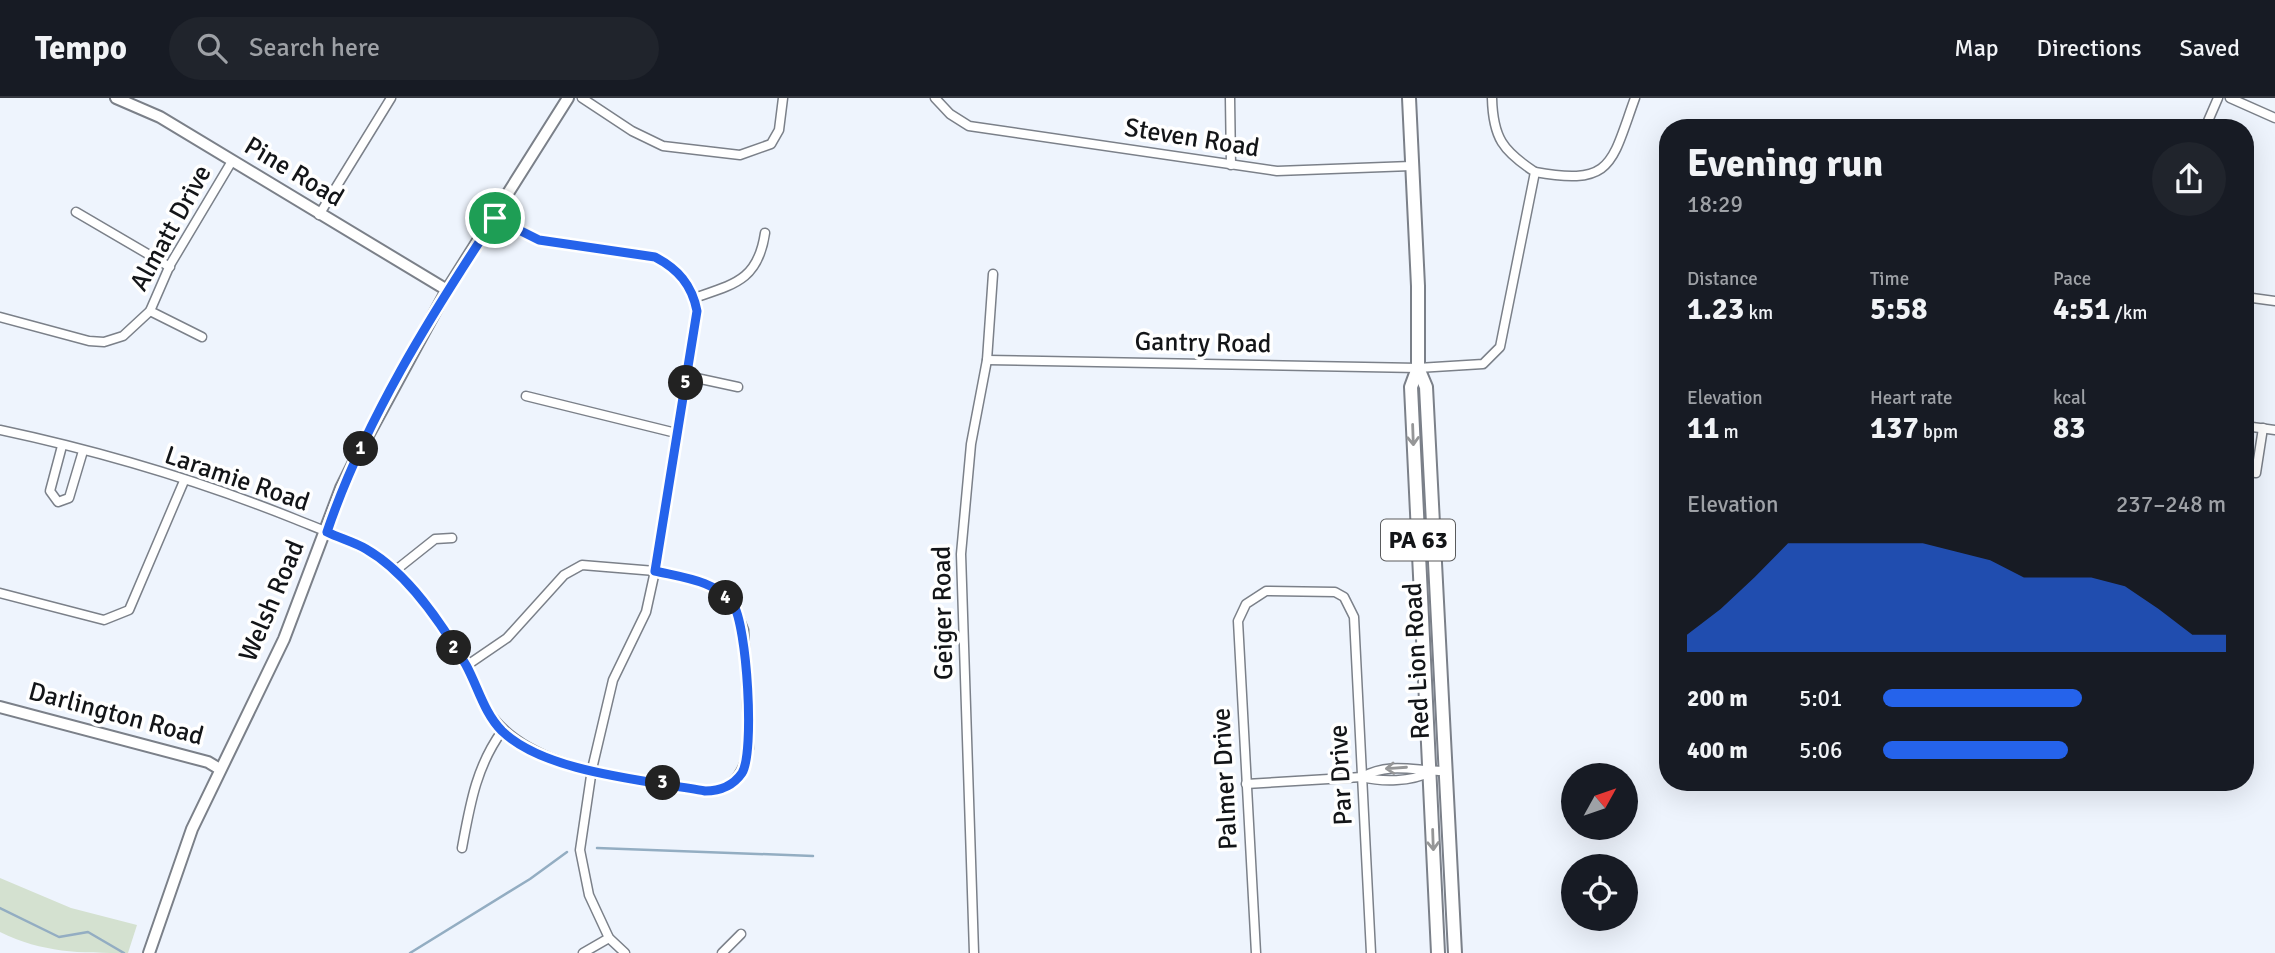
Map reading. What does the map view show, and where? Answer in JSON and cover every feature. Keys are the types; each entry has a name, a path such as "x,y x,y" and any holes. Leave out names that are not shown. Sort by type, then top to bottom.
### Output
{"main road":[{"name":"Pine Road","path":"116,98 160,117 447,290"},
{"name":"Welsh Road","path":"149,953 192,829 218,768 284,639 327,532 341,488 447,290 495,218 568,98"},
{"name":"Red Lion Road","path":"1409,98 1418,286 1418,368 1411,387 1438,953"},
{"name":"Red Lion Road","path":"1418,368 1426,387 1455,953"},
{"name":"Darlington Road","path":"0,707 208,762 218,768"}],"street":[{"path":"319,215 391,98"},
{"path":"582,98 632,131 663,146 740,155 771,144 779,130 783,98"},
{"name":"Steven Road","path":"935,98 950,114 969,126 1277,172 1411,166"},
{"path":"1230,98 1231,165"},
{"path":"1492,98 1498,139 1508,154 1535,172 1565,177 1589,176 1607,164 1635,98"},
{"path":"2209,119 2218,98"},
{"path":"2230,98 2275,118"},
{"name":"Almatt Drive","path":"0,317 89,341 123,336 150,311 170,267 232,161"},
{"name":"Gantry Road","path":"988,360 1418,368 1483,364 1500,348 1535,172"},
{"path":"76,212 170,267"},
{"path":"495,218 539,240 655,257 671,265 685,279 697,311 655,571 646,612 613,680 592,769 580,850 589,895 609,938 625,953"},
{"path":"694,298 735,284 752,271 762,255 765,233"},
{"name":"Geiger Road","path":"974,953 961,554 971,444 988,360 989,305 993,274"},
{"path":"2254,298 2275,301"},
{"path":"150,311 202,337"},
{"path":"687,376 737,387"},
{"path":"526,396 676,433"},
{"path":"2254,427 2275,430"},
{"path":"2254,473 2263,428"},
{"name":"Laramie Road","path":"0,429 223,491 366,549 396,570 432,615 466,666 482,702 502,730 548,757 592,769 705,791 718,791 732,783 745,766 749,748 744,630 733,603 721,593 704,583 655,571"},
{"path":"62,446 50,491 58,502 69,498 83,451"},
{"path":"0,593 101,619 120,615 132,607 184,481"},
{"path":"396,570 435,539 452,538"},
{"path":"466,666 508,638 564,575 582,565 655,571"},
{"name":"Palmer Drive","path":"1256,953 1238,621 1246,604 1266,591 1328,590 1344,597"},
{"name":"Par Drive","path":"1344,597 1353,617 1371,953"},
{"path":"462,848 477,775 486,753 502,730"},
{"path":"1246,784 1362,777 1376,780 1420,777 1430,772 1447,771"},
{"path":"722,953 741,934"},
{"path":"583,953 609,938"}],"green space":[{"path":"0,878 71,908 137,925 128,953 77,952 46,948 0,932"}],"waterway":[{"path":"597,848 813,856"},
{"path":"410,953 530,879 567,852"},
{"path":"0,908 59,937 88,932 124,953"}],"route":[{"path":"495,218 539,240 655,257 671,265 685,279 694,298 697,311 666,489 655,571 704,583 721,593 733,603 744,630 749,748 741,775 718,791 705,791 592,769 531,750 502,730 482,702 466,666 432,615 396,570 366,549 327,532 341,488 378,416 447,290 495,218"}]}
